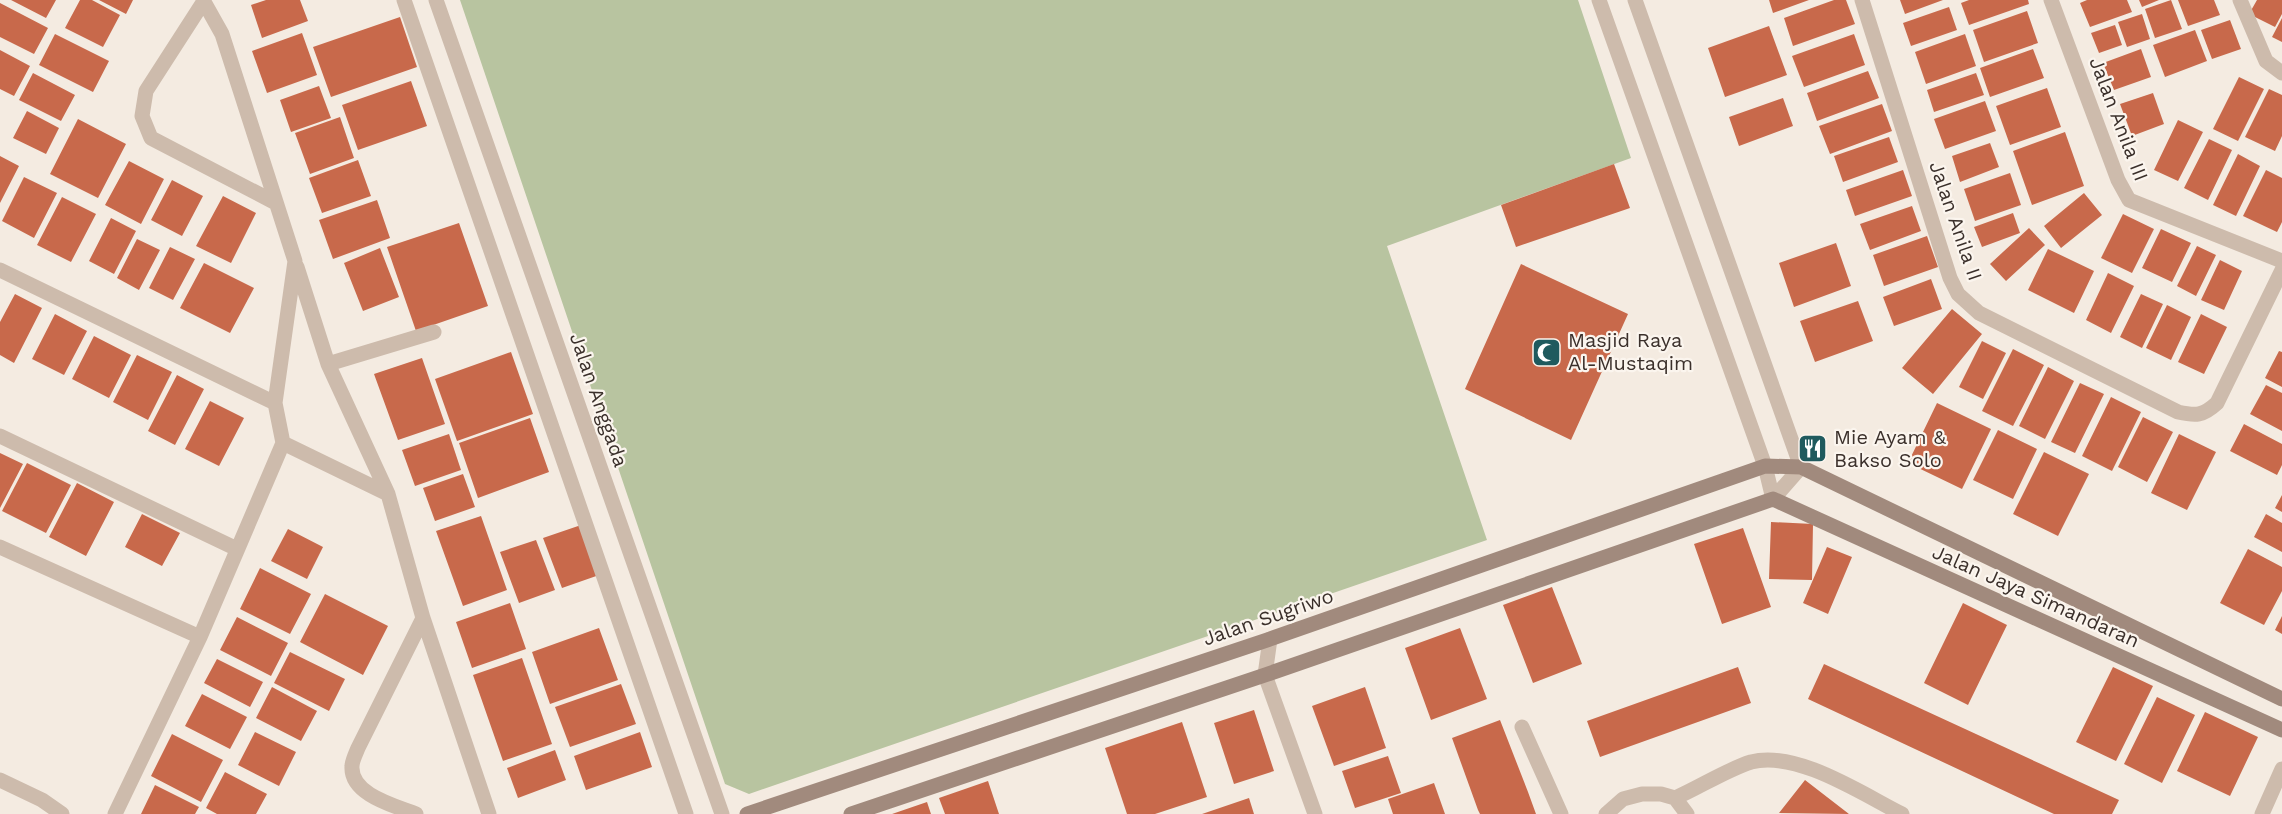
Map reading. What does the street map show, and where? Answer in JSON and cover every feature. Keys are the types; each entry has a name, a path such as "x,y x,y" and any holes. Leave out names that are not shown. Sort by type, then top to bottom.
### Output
{"street":[{"path":"404,0 686,814"},
{"name":"Jalan Anggada","path":"436,0 722,814"},
{"path":"1599,0 1765,466 1773,500"},
{"path":"851,814 1265,675 1773,500 1802,467 1635,0"},
{"name":"Jalan Anila II","path":"1862,0 1950,278 1958,294 1979,313 2178,412 2193,416 2205,414 2217,404 2282,270"},
{"name":"Jalan Anila III","path":"2051,0 2118,180 2129,200 2282,261"},
{"path":"2240,0 2266,61 2282,73"},
{"path":"276,203 151,138 142,116 146,91 203,1 222,34 328,364 388,494 423,618 489,814"},
{"path":"115,814 200,637 283,442 275,404 295,261"},
{"path":"0,270 275,404"},
{"path":"328,364 434,332"},
{"path":"0,436 237,549"},
{"path":"283,442 388,494"},
{"name":"Jalan Sugriwo","path":"747,814 1270,639 1765,466 1802,467"},
{"name":"Jalan Jaya Simandaran","path":"1802,467 2282,699"},
{"name":"Jalan Jaya Simandaran","path":"1773,500 2282,730"},
{"path":"0,547 200,637"},
{"path":"416,814 370,795 356,780 351,766 423,618"},
{"path":"1270,639 1265,675 1315,814"},
{"path":"1522,727 1561,814"},
{"path":"1606,814 1623,799 1642,794 1661,794 1676,798 1751,763 1786,760 1819,773 1902,814"},
{"path":"2262,814 2282,769"},
{"path":"0,780 42,800 62,814"},
{"path":"1676,798 1687,814"}],"green space":[{"path":"460,0 1578,0 1631,158 1387,246 1487,540 749,794 725,784"}],"building":[{"path":"11,0 56,0 46,18"},
{"path":"80,0 92,0 120,15 103,47 65,28"},
{"path":"99,0 133,0 126,14"},
{"path":"266,0 300,0 308,21 262,38 251,5"},
{"path":"1769,0 1809,0 1773,13"},
{"path":"1834,0 1846,0 1855,24 1793,46 1784,18"},
{"path":"1900,0 1943,0 1905,14"},
{"path":"1969,0 2028,0 2029,4 1969,25 1961,3"},
{"path":"2087,0 2127,0 2132,12 2090,27 2080,3"},
{"path":"2139,0 2159,0 2142,7"},
{"path":"2171,0 2182,29 2155,38 2145,9"},
{"path":"2178,0 2214,0 2220,15 2188,26"},
{"path":"2257,0 2282,0 2282,14 2275,27 2249,14"},
{"path":"0,3 48,28 34,54 0,37"},
{"path":"1949,7 1957,30 1911,46 1903,23"},
{"path":"2027,11 2038,43 1984,62 1973,30"},
{"path":"2142,14 2150,39 2127,47 2118,22"},
{"path":"400,17 417,67 331,97 313,47"},
{"path":"2282,18 2282,42 2272,37"},
{"path":"2230,20 2241,49 2212,59 2201,30"},
{"path":"2115,25 2122,45 2099,53 2091,33"},
{"path":"1769,26 1787,75 1725,97 1708,48"},
{"path":"2195,30 2207,61 2165,77 2153,45"},
{"path":"302,33 317,75 267,93 252,51"},
{"path":"55,34 109,61 93,92 39,65"},
{"path":"1854,34 1865,65 1804,87 1792,56"},
{"path":"1965,34 1976,66 1926,84 1915,52"},
{"path":"2033,49 2044,78 1990,97 1980,68"},
{"path":"2141,49 2151,77 2114,90 2103,63"},
{"path":"0,50 30,66 14,96 0,89"},
{"path":"1868,71 1879,98 1817,121 1807,93"},
{"path":"33,73 75,95 61,121 19,100"},
{"path":"1976,73 1984,95 1934,112 1927,90"},
{"path":"2239,77 2264,89 2238,141 2213,129"},
{"path":"411,81 427,126 358,150 342,105"},
{"path":"319,86 331,118 291,132 280,100"},
{"path":"2047,88 2061,127 2010,145 1996,106"},
{"path":"2269,89 2282,95 2282,136 2275,151 2245,137"},
{"path":"2153,93 2164,124 2132,136 2120,104"},
{"path":"1783,98 1793,126 1739,146 1729,117"},
{"path":"1985,101 1996,131 1945,149 1934,119"},
{"path":"1882,104 1892,131 1830,154 1819,126"},
{"path":"27,111 59,128 46,154 13,138"},
{"path":"340,117 354,158 310,174 295,133"},
{"path":"78,119 126,144 98,198 50,174"},
{"path":"2178,120 2203,132 2178,181 2154,170"},
{"path":"2065,132 2084,186 2032,205 2013,151"},
{"path":"1889,137 1898,162 1843,182 1834,156"},
{"path":"2209,139 2232,150 2208,200 2184,188"},
{"path":"1990,143 1999,167 1960,182 1952,156"},
{"path":"2238,154 2260,166 2236,216 2213,205"},
{"path":"0,156 19,166 0,203"},
{"path":"358,160 371,196 322,213 309,178"},
{"path":"129,161 164,179 141,224 105,205"},
{"path":"1614,164 1630,208 1516,247 1501,205"},
{"path":"1903,170 1912,196 1855,216 1846,190"},
{"path":"2266,170 2282,178 2282,222 2277,232 2243,216"},
{"path":"2010,173 2021,205 1975,221 1964,189"},
{"path":"24,177 57,193 34,238 2,221"},
{"path":"172,180 203,196 182,236 151,220"},
{"path":"2084,193 2102,215 2061,248 2044,226"},
{"path":"223,196 256,213 231,263 196,246"},
{"path":"62,197 96,214 71,262 37,245"},
{"path":"377,200 390,238 333,259 319,220"},
{"path":"1912,206 1921,231 1870,250 1860,224"},
{"path":"2013,213 2020,233 1982,247 1974,227"},
{"path":"2123,214 2154,229 2132,273 2101,258"},
{"path":"111,218 136,231 114,274 89,261"},
{"path":"459,223 488,306 416,331 387,247"},
{"path":"2029,228 2045,245 2006,281 1990,264"},
{"path":"2161,229 2191,243 2172,282 2142,268"},
{"path":"1927,236 1938,267 1884,286 1873,255"},
{"path":"137,239 160,250 139,290 117,278"},
{"path":"1836,243 1851,286 1794,307 1779,263"},
{"path":"2197,246 2216,255 2196,296 2177,286"},
{"path":"170,247 195,259 173,300 149,288"},
{"path":"380,248 399,297 363,311 344,263"},
{"path":"2048,249 2094,271 2074,313 2028,290"},
{"path":"2220,260 2242,271 2224,310 2201,300"},
{"path":"204,263 254,288 230,333 180,308"},
{"name":"Masjid Raya Al-Mustaqim","path":"1521,264 1628,314 1571,440 1465,389"},
{"path":"2108,273 2134,286 2111,333 2086,320"},
{"path":"1931,279 1942,309 1894,326 1883,297"},
{"path":"15,294 42,308 14,363 0,355 0,322"},
{"path":"2141,294 2163,304 2142,348 2120,337"},
{"path":"1858,301 1873,341 1815,362 1800,321"},
{"path":"2167,305 2191,317 2171,360 2146,348"},
{"path":"1952,309 1982,334 1933,394 1902,368"},
{"path":"55,314 87,331 64,375 32,359"},
{"path":"2201,314 2227,327 2204,374 2178,362"},
{"path":"94,336 131,355 109,398 72,379"},
{"path":"1982,341 2006,353 1983,399 1959,387"},
{"path":"2013,349 2044,365 2013,426 1982,411"},
{"path":"2279,351 2282,352 2282,387 2265,378"},
{"path":"511,352 533,414 457,441 435,379"},
{"path":"137,355 172,372 148,420 113,402"},
{"path":"422,358 445,424 398,440 374,374"},
{"path":"2048,367 2074,381 2045,439 2019,426"},
{"path":"177,375 204,389 175,445 148,431"},
{"path":"2080,383 2104,394 2075,453 2051,442"},
{"path":"2266,385 2282,393 2282,431 2250,414"},
{"path":"2111,397 2141,412 2112,471 2082,456"},
{"path":"210,401 244,418 219,466 185,449"},
{"path":"1937,403 1991,429 1962,489 1908,463"},
{"path":"2143,417 2173,432 2147,482 2118,467"},
{"path":"530,418 549,472 478,498 459,443"},
{"path":"2244,424 2282,444 2282,465 2277,475 2230,451"},
{"path":"1998,430 2037,449 2013,499 1973,480"},
{"path":"449,434 461,470 415,486 402,450"},
{"path":"2179,434 2216,452 2187,510 2151,493"},
{"path":"2044,452 2089,474 2058,536 2013,514"},
{"path":"0,453 23,464 0,508"},
{"path":"27,463 71,485 46,533 2,511"},
{"path":"463,474 475,507 435,521 423,488"},
{"path":"77,483 114,502 86,556 49,537"},
{"path":"2282,495 2282,512 2275,508"},
{"path":"142,514 180,533 162,566 125,547"},
{"path":"2266,514 2282,523 2282,552 2254,537"},
{"path":"481,516 507,590 463,606 436,531"},
{"path":"1771,522 1813,524 1812,580 1769,579"},
{"path":"584,524 602,574 562,588 543,538"},
{"path":"1743,528 1771,607 1722,624 1694,544"},
{"path":"288,529 323,547 307,579 271,561"},
{"path":"536,540 555,590 519,603 500,552"},
{"path":"1827,547 1852,557 1828,614 1803,603"},
{"path":"2248,549 2282,567 2282,591 2264,625 2220,603"},
{"path":"260,568 311,594 290,634 240,609"},
{"path":"1552,587 1582,664 1533,683 1503,605"},
{"path":"325,594 388,626 363,675 300,642"},
{"path":"510,603 526,649 472,668 456,622"},
{"path":"1963,603 2007,625 1968,705 1924,683"},
{"path":"2282,616 2282,634 2275,630"},
{"path":"237,617 288,643 271,676 220,650"},
{"path":"599,628 618,680 550,704 532,652"},
{"path":"1460,628 1487,699 1431,720 1405,648"},
{"path":"290,652 345,679 329,711 274,683"},
{"path":"522,658 552,744 503,761 473,675"},
{"path":"217,659 263,682 250,707 204,683"},
{"path":"1824,664 2119,800 2112,814 2054,814 1808,699"},
{"path":"1738,667 1751,703 1600,757 1587,721"},
{"path":"2113,667 2153,686 2116,761 2076,742"},
{"path":"621,684 636,724 570,747 555,707"},
{"path":"272,687 317,711 301,741 256,718"},
{"path":"1365,687 1386,748 1334,766 1312,706"},
{"path":"202,694 247,717 230,749 185,726"},
{"path":"2157,697 2195,715 2162,783 2124,764"},
{"path":"1254,710 1274,771 1234,784 1214,723"},
{"path":"2205,712 2258,737 2230,796 2177,771"},
{"path":"1500,720 1536,814 1480,814 1478,810 1452,738"},
{"path":"1182,722 1207,797 1155,814 1127,814 1105,748"},
{"path":"255,732 296,752 279,786 238,765"},
{"path":"640,732 652,767 586,790 574,756"},
{"path":"172,734 223,760 201,802 151,776"},
{"path":"555,750 566,780 518,798 507,768"},
{"path":"1388,756 1401,793 1355,808 1342,771"},
{"path":"225,772 267,794 256,814 217,814 206,808"},
{"path":"1805,780 1849,814 1779,813"},
{"path":"988,781 999,814 945,814 939,798"},
{"path":"1434,783 1445,814 1393,814 1388,799"},
{"path":"155,785 199,807 195,814 141,814"},
{"path":"1249,798 1254,814 1202,814"},
{"path":"927,802 931,814 892,814"}],"place":[{"name":"Masjid Raya Al-Mustaqim","path":"1547,352"},
{"name":"Mie Ayam & Bakso Solo","path":"1813,449"}]}
